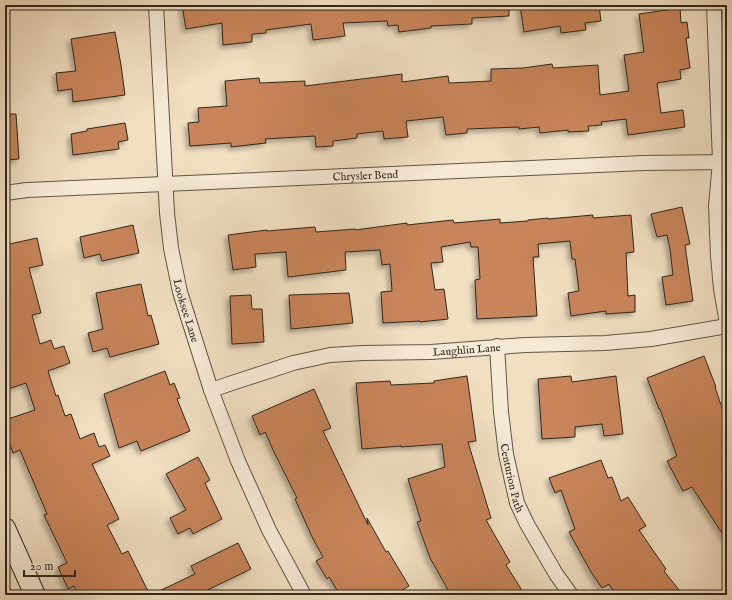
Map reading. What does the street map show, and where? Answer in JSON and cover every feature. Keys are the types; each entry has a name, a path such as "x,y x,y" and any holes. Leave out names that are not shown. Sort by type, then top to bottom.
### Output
{"street":[{"name":"Looksee Lane","path":"156,5 165,185 171,248 180,292 210,390 241,468 269,530 304,595"},
{"path":"714,5 723,162 716,206 718,256 721,289 727,324"},
{"name":"Chrysler Bend","path":"5,193 27,190 636,164 723,162"},
{"name":"Laughlin Lane","path":"210,390 286,365 330,355 431,352 498,346 605,343 650,340 727,324"},
{"name":"Centurion Path","path":"498,346 502,419 506,454 517,504 556,574 571,595"},
{"path":"5,528 35,595"}],"building":[{"path":"182,5 509,5 509,16 472,18 472,24 431,26 431,28 399,32 398,25 388,26 387,21 343,23 345,36 313,40 311,24 266,30 266,33 252,34 252,42 223,45 222,23 186,29"},
{"path":"520,5 599,5 601,21 585,23 586,30 561,33 560,26 524,32"},
{"path":"680,8 681,23 687,22 689,38 686,38 690,68 680,70 681,79 657,83 661,113 683,110 685,127 628,135 626,119 601,122 602,125 588,126 589,131 568,132 568,130 540,133 539,127 519,129 519,127 467,129 467,133 446,135 443,117 406,121 408,137 384,139 383,131 357,134 357,138 333,141 333,146 316,147 315,136 265,139 266,143 231,147 231,143 190,146 188,123 199,122 198,108 227,106 225,81 259,78 260,83 305,81 305,86 402,74 402,82 448,76 449,83 491,81 491,69 523,68 552,64 553,68 598,65 600,95 629,91 624,55 644,52 639,14"},
{"path":"115,32 125,95 73,102 72,89 58,91 56,73 76,71 71,39"},
{"path":"5,114 16,114 19,159 5,160"},
{"path":"125,123 128,140 118,142 119,149 73,155 71,134 87,131 87,129"},
{"path":"682,207 690,244 685,245 693,301 666,305 662,277 673,275 670,249 667,235 657,237 651,214"},
{"path":"593,215 593,218 631,215 634,252 626,253 628,296 635,295 635,312 606,314 606,311 571,316 568,293 579,291 575,259 572,259 570,241 538,244 539,257 533,257 537,316 477,319 475,280 480,279 478,247 471,247 470,242 441,247 443,262 431,263 435,290 444,289 448,319 420,322 383,323 381,292 392,291 390,264 382,265 380,250 345,252 346,270 288,277 286,252 255,254 256,267 233,270 228,235 267,230 315,227 316,232 355,230 407,223 407,225 453,220 454,223 500,219 500,223"},
{"path":"133,225 139,253 102,261 100,254 84,258 80,237"},
{"path":"37,238 43,265 29,268 41,313 32,315 40,344 51,340 54,349 64,346 70,363 48,371 56,396 58,395 65,416 71,414 80,439 94,433 99,447 105,445 110,456 92,464 119,519 107,525 122,554 128,551 150,595 78,595 74,586 68,589 58,567 67,563 44,515 47,514 20,450 13,453 5,430 5,420 35,410 26,383 5,390 5,245"},
{"path":"141,284 148,316 151,315 159,344 110,357 107,348 93,352 88,333 103,329 96,293"},
{"path":"349,293 353,323 291,329 289,295"},
{"path":"251,295 252,309 262,309 264,342 232,344 230,296"},
{"path":"704,356 716,387 727,423 727,541 692,487 683,491 667,461 677,456 647,378"},
{"path":"165,371 170,385 174,383 180,398 177,399 190,431 141,451 137,441 119,448 104,394"},
{"path":"467,376 476,441 468,442 491,518 486,520 510,562 506,565 525,595 451,595 430,558 417,522 421,521 408,479 445,467 442,444 362,449 356,383 390,381 391,385 434,383 434,381"},
{"path":"571,376 572,382 616,376 623,434 604,436 602,424 575,427 575,437 542,439 538,379"},
{"path":"314,389 331,428 323,431 368,525 367,518 386,552 388,551 409,586 394,595 340,595 329,577 327,579 316,561 323,557 295,499 297,498 265,432 260,435 252,416"},
{"path":"198,457 210,480 205,483 222,519 193,534 190,528 178,534 170,518 186,510 166,474"},
{"path":"601,460 608,478 612,477 621,501 628,497 646,526 639,530 666,569 664,571 683,595 616,595 609,584 602,588 591,572 569,532 575,529 561,490 555,493 549,478"},
{"path":"238,543 251,569 197,595 151,595 195,574 191,566"}]}
